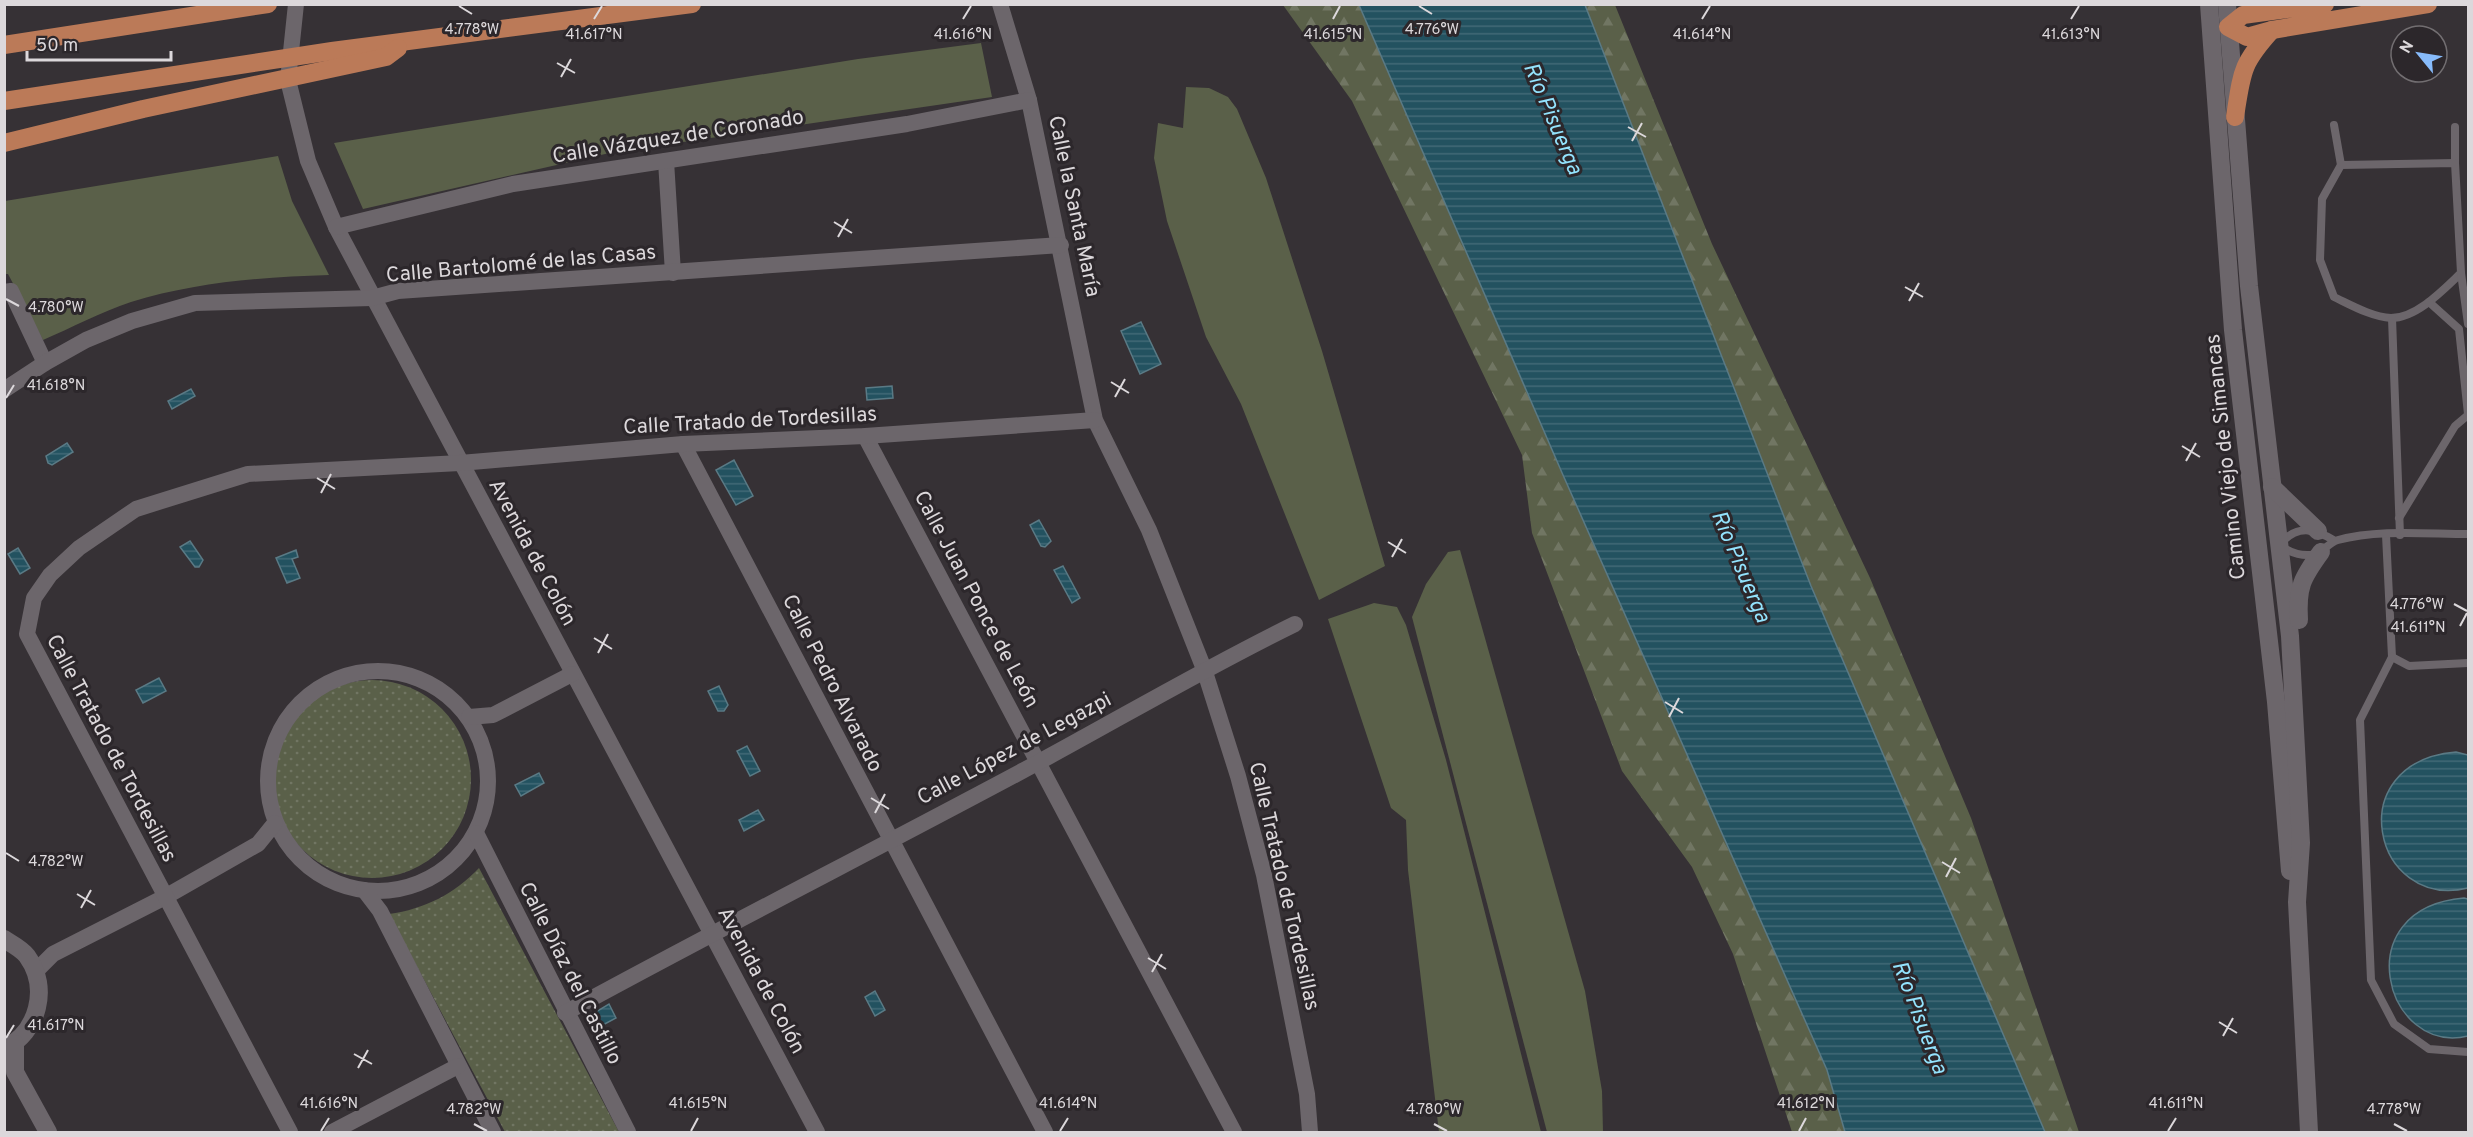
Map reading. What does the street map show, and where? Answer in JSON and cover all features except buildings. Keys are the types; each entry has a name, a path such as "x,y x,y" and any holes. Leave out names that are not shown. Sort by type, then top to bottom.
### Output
{"highway":[{"path":"4,101 332,51 692,4"},
{"path":"2325,4 2278,7 2243,15 2228,27 2247,37 2272,30 2428,4"},
{"path":"4,45 267,5"},
{"path":"2235,117 2242,69 2253,51 2272,30"},
{"path":"4,143 142,109 386,57 405,43"}],"street":[{"name":"Avenida de Colón","path":"296,4 288,80 308,161 336,227 572,675 817,1132"},
{"name":"Calle la Santa María","path":"1000,4 1029,100 1061,245 1095,420"},
{"name":"Camino Viejo de Simancas","path":"2209,4 2218,151 2237,364 2276,702 2290,871 2297,902"},
{"path":"2218,4 2218,20 2228,27 2220,45 2226,116 2218,151"},
{"name":"Camino Viejo de Simancas","path":"2227,4 2249,286 2290,636 2299,816 2297,902 2309,1132"},
{"name":"Calle Vázquez de Coronado","path":"336,227 513,184 907,124 1029,100"},
{"path":"666,161 673,273"},
{"name":"Calle Bartolomé de las Casas","path":"4,390 86,340 132,321 195,303 372,298 398,291 1061,245"},
{"path":"4,292 11,291 45,363"},
{"path":"2237,364 2254,425 2267,524 2279,546 2272,562 2279,632 2276,702"},
{"name":"Calle Tratado de Tordesillas","path":"290,1132 27,634 34,598 50,575 79,548 136,509 248,474 460,463 683,444 865,436 1095,420 1149,530 1204,669 1238,776 1264,875 1307,1094 1310,1132"},
{"name":"Calle Juan Ponce de León","path":"865,436 1234,1132"},
{"name":"Calle Pedro Alvarado","path":"683,444 889,841 1044,1132"},
{"path":"2272,487 2318,531"},
{"path":"2299,816 2307,755 2298,596 2303,576 2328,547"},
{"name":"Calle López de Legazpi","path":"565,1013 711,933 1039,762 1204,669 1295,624"},
{"path":"380,670 418,677 451,697 469,717 478,735 485,752 489,780 486,807 476,833 456,860 427,878 401,889 364,890 336,884 304,864 285,843 275,823 268,798 269,760 283,724 308,694 342,676 380,670"},
{"path":"469,717 493,715 572,675"},
{"path":"478,735 493,715"},
{"path":"36,971 53,954 165,897 258,844 275,823"},
{"name":"Calle Díaz del Castillo","path":"476,833 565,1013 628,1132"},
{"path":"258,844 285,843"},
{"path":"364,890 380,911 493,1132"},
{"path":"380,911 383,890"},
{"path":"4,939 26,954 36,971 38,1003 32,1023 10,1047 10,1069 48,1132"},
{"path":"26,954 53,954"},
{"path":"332,1132 458,1066"}],"lane":[{"path":"2334,125 2341,165 2322,199 2320,260 2334,297 2362,310 2392,318 2429,302 2461,273"},
{"path":"2455,127 2461,273 2469,324"},
{"path":"2341,165 2455,163"},
{"path":"2399,518 2455,426 2469,415 2459,329 2429,302"},
{"path":"2392,318 2400,535"},
{"path":"2328,547 2318,531 2301,530 2285,538 2279,546 2291,553 2310,555 2328,547 2386,535 2469,534"},
{"path":"2386,535 2392,657 2360,720 2371,980 2394,1024 2429,1049 2469,1052"},
{"path":"2392,657 2409,666 2469,663"}],"green space":[{"path":"1283,5 1359,5 1563,475 1827,1070 1845,1132 1792,1132 1733,954 1692,867 1622,771 1532,533 1522,455 1352,101"},
{"path":"1585,5 1615,5 1712,244 1870,578 1971,818 2079,1132 2045,1132 1811,586"},
{"path":"981,43 992,97 614,152 363,209 334,143 858,59"},
{"path":"1186,87 1209,88 1228,97 1237,109 1266,178 1322,351 1385,566 1319,600 1241,404 1206,337 1167,221 1154,158 1158,123 1183,128"},
{"path":"278,156 292,201 329,275 254,279 204,285 155,295 97,315 43,340 8,274 5,274 5,201"},
{"path":"1460,550 1585,991 1602,1091 1603,1132 1547,1132 1412,617 1426,584 1448,552"},
{"path":"1374,603 1397,607 1406,625 1446,760 1541,1132 1439,1132 1408,870 1406,820 1391,808 1328,619"},
{"path":"362,680 382,680 401,684 419,692 435,702 449,716 467,750 471,779 467,808 459,826 449,842 435,856 401,874 382,878 362,878 343,874 325,866 309,856 295,842 277,808 273,789 273,769 277,750 285,732 295,716 309,702 343,684"},
{"path":"479,868 619,1132 505,1132 389,914 402,912 438,899 449,893"}],"water":[{"name":"Río Pisuerga","path":"1359,5 1585,5 1811,586 2045,1132 1845,1132 1827,1070 1563,475"},
{"path":"1141,322 1161,364 1140,374 1121,331"},
{"path":"892,386 893,398 867,400 866,388"},
{"path":"191,389 195,396 172,409 168,401"},
{"path":"67,443 73,452 52,465 48,463 46,456"},
{"path":"734,460 753,496 736,505 716,470"},
{"path":"1039,520 1051,541 1045,547 1041,546 1030,525"},
{"path":"190,541 203,560 199,567 195,567 180,547"},
{"path":"18,548 30,568 20,574 8,554"},
{"path":"296,550 298,557 292,559 300,578 287,583 276,558"},
{"path":"1063,566 1080,598 1072,603 1054,570"},
{"path":"159,678 166,691 143,703 136,690"},
{"path":"719,686 728,705 724,711 718,711 708,691"},
{"path":"747,746 760,771 750,776 737,751"},
{"path":"2456,752 2468,755 2468,888 2435,889 2410,878 2392,858 2382,832 2383,805 2395,781 2419,762"},
{"path":"539,773 544,783 521,796 515,785"},
{"path":"758,810 764,820 744,831 739,820"},
{"path":"2464,898 2468,899 2468,1036 2439,1036 2416,1024 2399,1004 2390,978 2391,951 2403,927 2427,908"},
{"path":"875,991 885,1010 875,1016 865,997"},
{"path":"609,1004 616,1018 601,1026 594,1013"}]}
